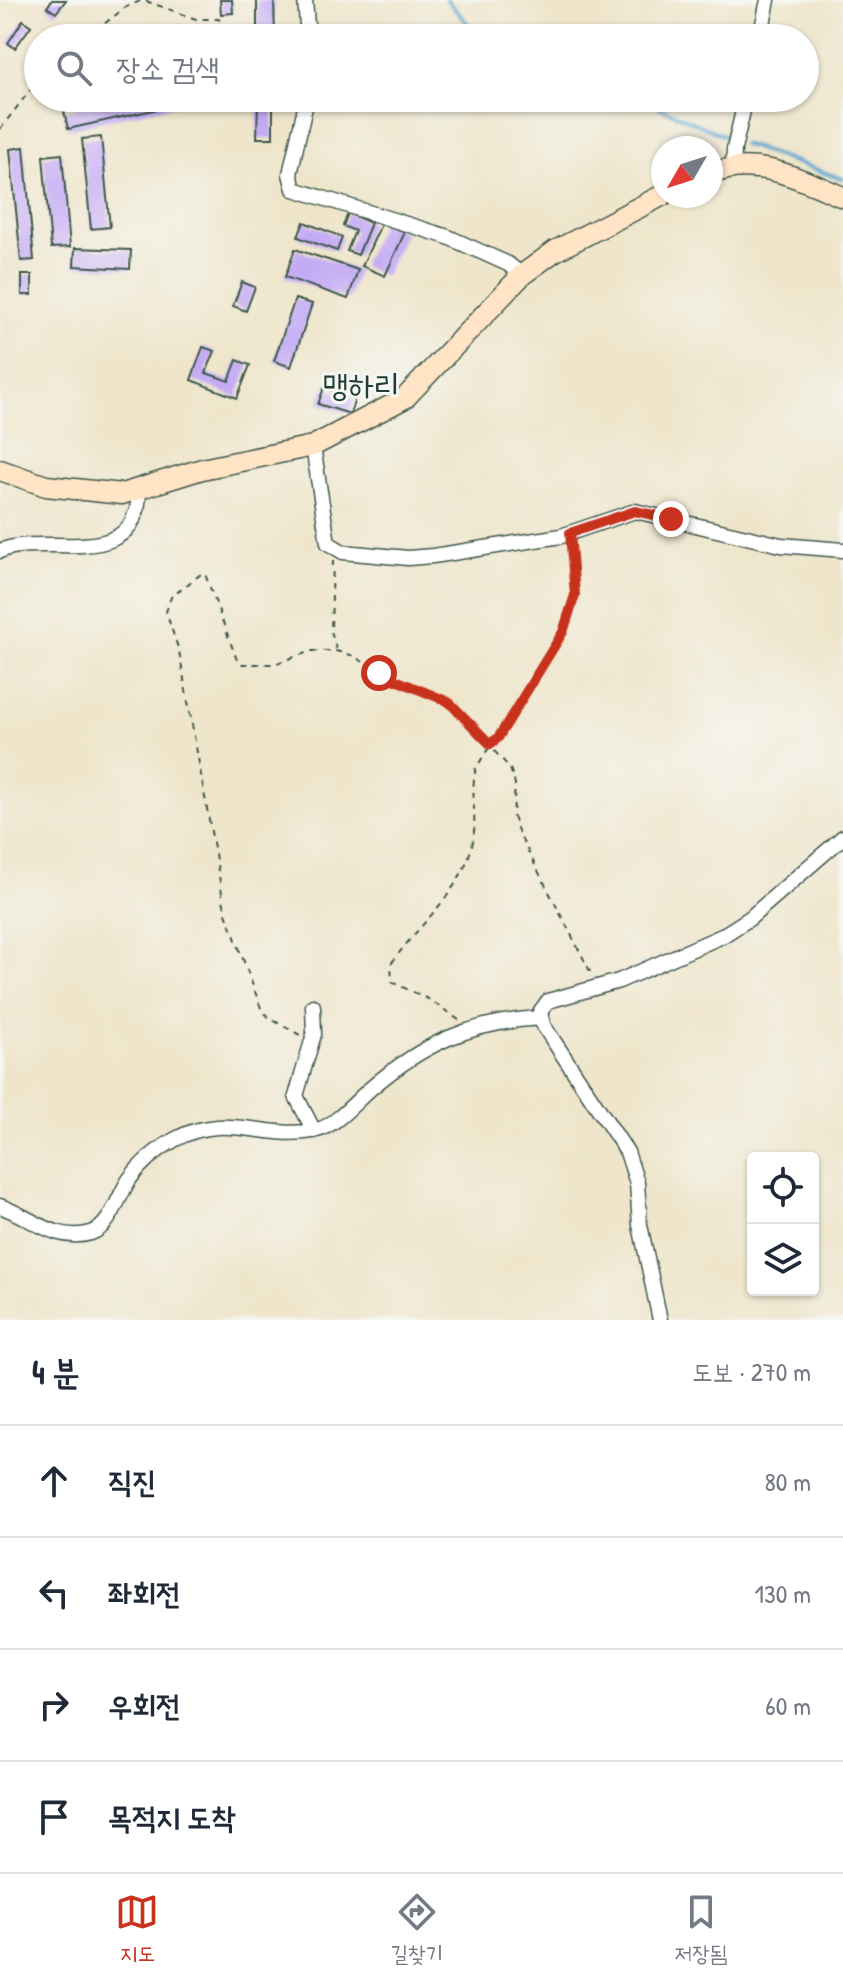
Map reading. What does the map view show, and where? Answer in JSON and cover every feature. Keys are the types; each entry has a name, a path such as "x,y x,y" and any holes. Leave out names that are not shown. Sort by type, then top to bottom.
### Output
{"street":[{"path":"305,0 307,24"},
{"path":"763,24 768,0"},
{"path":"304,112 290,174 294,189 448,237 508,264 522,275"},
{"path":"733,169 743,112"},
{"path":"723,171 733,169 788,173 843,197"},
{"path":"0,470 67,490 95,494 139,492 202,469 313,446 405,398 522,275 572,239 651,201"},
{"path":"313,446 328,543 334,550 408,558 570,533 635,511 781,545 843,550"},
{"path":"0,551 30,544 84,547 114,538 133,516 139,492"},
{"path":"660,1320 640,1225 637,1183 627,1152 540,1018 542,1006 548,1001 597,987 694,951 730,932 843,837"},
{"path":"313,1006 312,1042 296,1096 314,1131"},
{"path":"0,1206 59,1234 94,1232 105,1222 130,1178 149,1158 189,1132 225,1125 314,1131 326,1126 386,1075 446,1036 540,1018"}],"path":[{"path":"104,24 126,7 143,0 196,19 219,19 221,24"},
{"path":"0,129 24,98"},
{"path":"466,1030 460,1021 430,1000 392,982 390,972 398,954 445,900 463,869 475,822 477,803 472,782 480,757 498,738 563,632 575,595 570,533"},
{"path":"334,550 331,631 336,651"},
{"path":"312,1042 269,1018 261,1008 225,910 183,675 166,605 190,581 205,574 237,660 242,664 274,664 312,651 336,651 354,656 390,679 449,702 490,744 510,768 519,834 597,987"}],"building":[{"path":"52,0 66,0 56,13 47,7"},
{"path":"220,0 232,0 233,13 221,14"},
{"path":"257,0 274,0 275,24 257,24"},
{"path":"23,20 28,24 24,24 24,36 15,48 8,43"},
{"path":"64,112 144,112 68,129"},
{"path":"258,112 273,112 273,138 257,138"},
{"path":"101,137 110,227 91,229 82,139"},
{"path":"24,147 34,260 21,261 10,149"},
{"path":"62,154 70,247 51,248 43,156"},
{"path":"348,213 371,223 358,255 347,251 355,231 343,226"},
{"path":"304,222 342,237 337,251 298,237"},
{"path":"382,222 405,232 385,276 362,266"},
{"path":"75,248 131,250 130,269 74,266"},
{"path":"295,249 358,270 348,299 285,277"},
{"path":"22,275 32,275 32,295 22,295"},
{"path":"242,282 255,287 246,311 233,306"},
{"path":"295,299 312,304 291,367 274,361"},
{"path":"203,347 215,351 206,373 229,381 237,360 250,365 237,398 191,380"},
{"path":"324,388 355,398 350,414 318,404"}],"waterway":[{"path":"447,0 468,24"},
{"path":"670,112 729,138"},
{"path":"743,144 843,179"}],"district":[{"name":"맹하리","path":"361,384"}],"route":[{"path":"379,673 449,702 490,744 498,738 563,632 575,595 570,533 635,511 671,519"}]}
